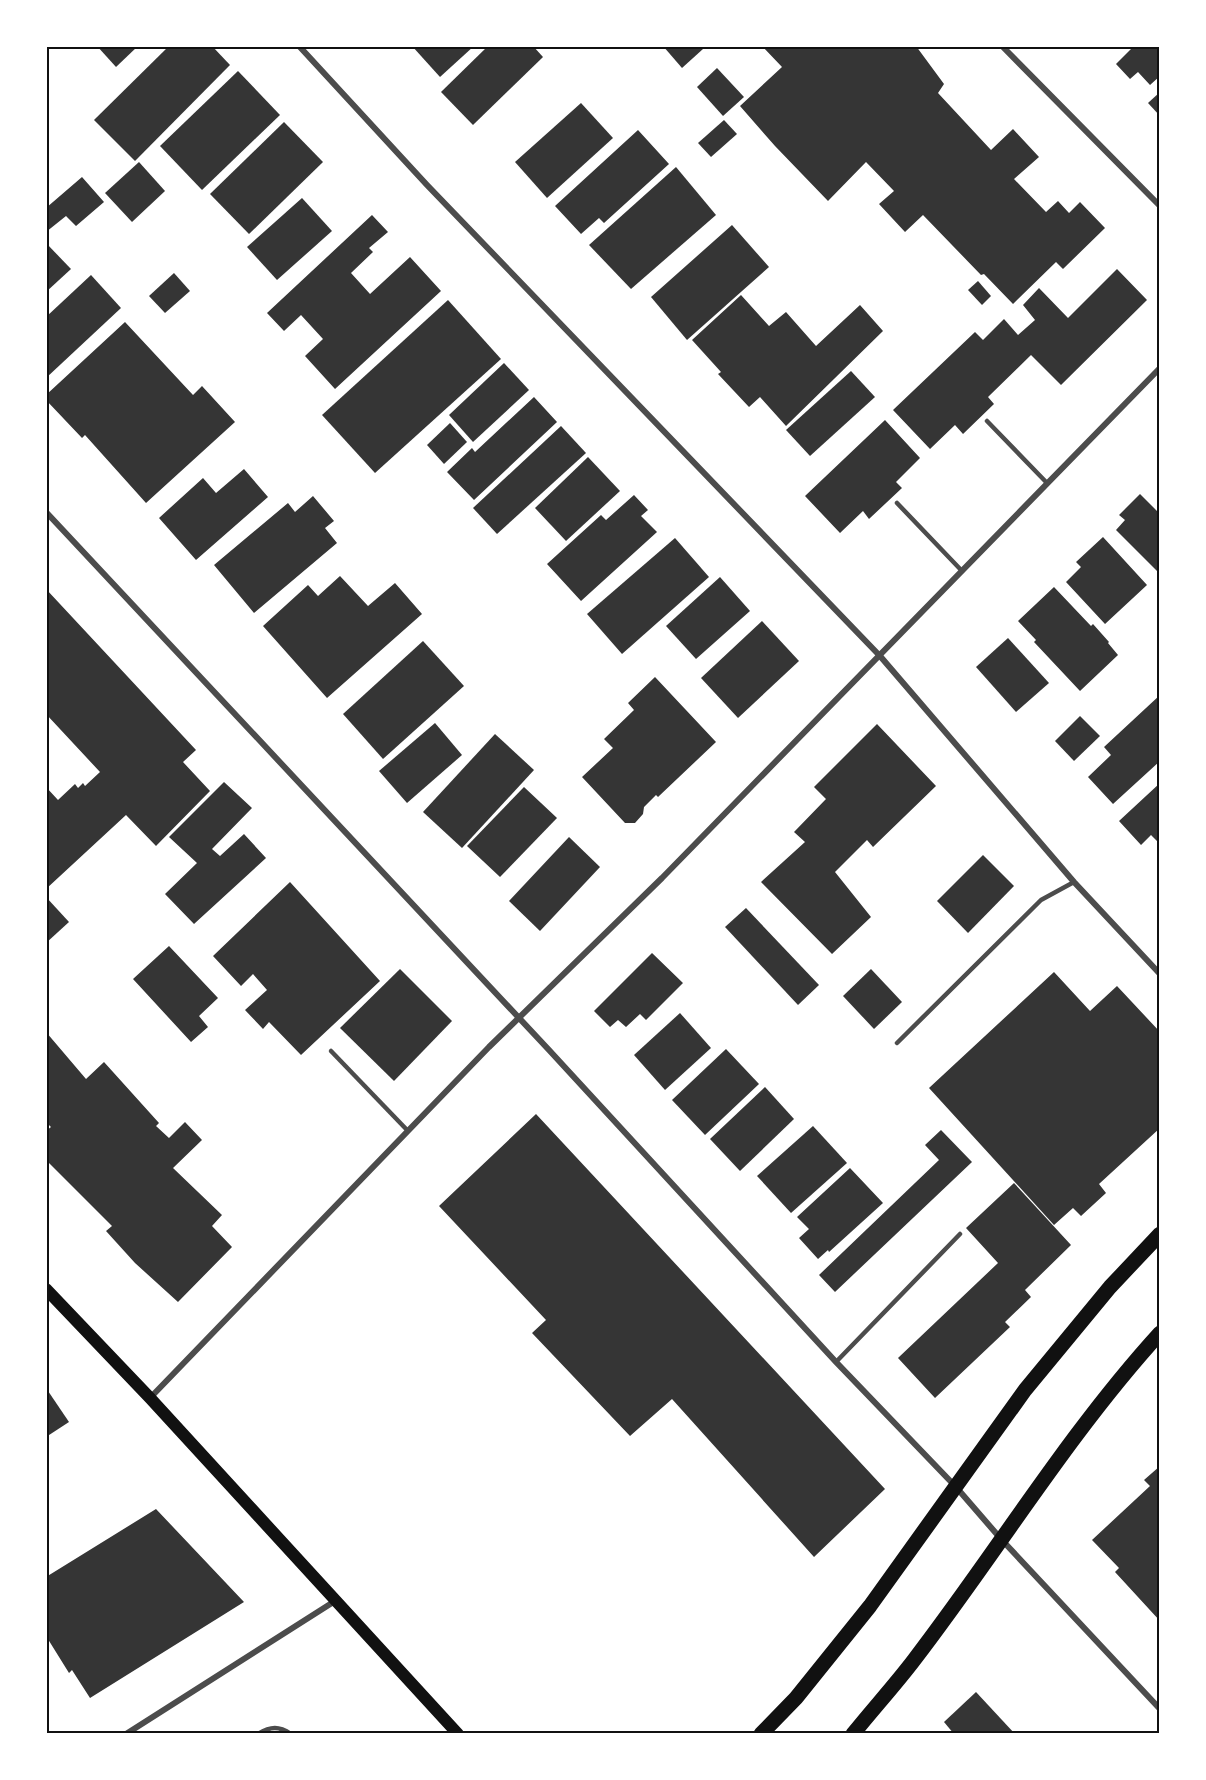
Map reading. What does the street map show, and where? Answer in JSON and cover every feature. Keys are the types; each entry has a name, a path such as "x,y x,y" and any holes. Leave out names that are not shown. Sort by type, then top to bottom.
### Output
{"main road":[{"path":"761,1734 796,1698 863,1615 1026,1390 1110,1287 1160,1234"},
{"path":"46,1289 150,1398 458,1734"},
{"path":"853,1734 914,1661 1070,1444 1144,1349 1160,1333"}],"street":[{"path":"299,46 427,185 880,656 1074,882 1160,974"},
{"path":"1002,46 1160,206"},
{"path":"150,1398 408,1131 662,878 1160,369"},
{"path":"46,512 836,1362 956,1487 1001,1539 1160,1709"},
{"path":"126,1734 335,1601"}],"lane":[{"path":"987,421 1047,483"},
{"path":"897,503 962,571"},
{"path":"897,1043 1041,900 1074,882"},
{"path":"331,1051 408,1131"},
{"path":"836,1362 960,1234"},
{"path":"258,1734 266,1729 281,1727 291,1734"}],"building":[{"path":"97,46 138,46 116,67"},
{"path":"169,46 212,46 230,65 135,161 94,120"},
{"path":"412,46 474,46 440,77"},
{"path":"488,46 533,46 543,57 473,125 441,92"},
{"path":"663,46 700,46 703,49 682,68"},
{"path":"762,46 916,46 944,84 938,93 991,150 1013,129 1039,157 1014,179 1046,212 1058,201 1069,213 1080,202 1105,228 1063,269 1056,262 1013,304 984,274 981,275 923,215 905,232 879,204 894,191 866,162 828,201 740,106 782,67"},
{"path":"1134,46 1160,46 1160,76 1150,85 1138,72 1130,79 1116,64"},
{"path":"717,68 744,97 723,116 697,87"},
{"path":"238,71 280,115 202,190 160,146"},
{"path":"1160,92 1160,116 1148,103"},
{"path":"581,103 613,138 547,198 515,162"},
{"path":"724,120 737,134 711,157 698,143"},
{"path":"284,122 323,162 249,234 210,194"},
{"path":"638,130 669,164 604,223 599,218 581,234 555,206"},
{"path":"139,162 165,191 132,222 105,193"},
{"path":"676,167 716,215 631,289 589,245"},
{"path":"82,177 104,202 76,226 66,216 46,232 46,208"},
{"path":"302,198 332,231 277,280 247,247"},
{"path":"372,215 388,232 369,248 373,252 351,273 370,294 410,257 441,291 335,389 305,356 323,339 301,315 284,331 267,313"},
{"path":"732,225 769,267 687,340 651,297"},
{"path":"46,243 71,269 46,292"},
{"path":"1117,269 1147,300 1061,385 1031,355 988,397 994,404 963,434 955,425 930,449 893,410 975,332 983,340 1004,319 1018,335 1035,320 1023,305 1039,288 1068,318"},
{"path":"174,273 190,291 165,313 149,296"},
{"path":"91,275 121,308 46,378 46,317"},
{"path":"978,281 991,296 982,305 968,290"},
{"path":"741,295 769,326 786,312 816,346 860,305 883,331 786,426 760,397 749,407 718,374 721,372 692,340"},
{"path":"448,300 501,359 375,473 322,415"},
{"path":"125,322 193,395 202,386 235,422 146,503 85,435 82,438 46,400 46,395"},
{"path":"504,363 529,390 473,442 449,415"},
{"path":"851,371 875,397 810,456 786,430"},
{"path":"534,397 557,422 474,500 447,472 472,448 475,452"},
{"path":"885,420 920,458 896,482 902,488 869,519 863,511 840,533 805,496"},
{"path":"450,423 467,442 444,464 427,445"},
{"path":"561,426 586,453 497,534 473,508"},
{"path":"588,457 620,491 566,541 535,508"},
{"path":"244,469 268,497 196,560 159,518 203,478 216,493"},
{"path":"1140,494 1160,514 1160,574 1116,530 1125,520 1119,515"},
{"path":"634,495 648,510 641,516 657,532 581,601 547,564 601,515 606,520"},
{"path":"313,496 334,521 325,528 337,543 254,613 214,565 288,503 295,512"},
{"path":"1103,537 1147,585 1105,624 1066,582 1081,567 1076,562"},
{"path":"675,538 709,577 622,654 587,614"},
{"path":"340,576 368,606 395,583 422,614 327,698 263,626 308,585 318,596"},
{"path":"720,577 750,611 696,659 666,626"},
{"path":"1054,587 1091,626 1093,624 1118,655 1080,691 1034,642 1036,640 1018,621"},
{"path":"46,589 196,750 183,762 210,791 156,846 126,815 46,889 46,787 58,800 75,784 78,788 83,783 85,786 100,772 46,714"},
{"path":"762,621 799,661 738,718 701,678"},
{"path":"1008,638 1049,683 1016,712 976,667"},
{"path":"423,641 464,686 383,759 343,714"},
{"path":"655,677 716,742 658,797 656,795 644,807 643,814 635,823 625,823 582,777 613,748 604,739 634,710 628,703"},
{"path":"1160,695 1160,761 1113,804 1088,777 1111,755 1104,747"},
{"path":"1080,716 1100,736 1074,761 1055,741"},
{"path":"435,723 462,755 407,803 379,771"},
{"path":"877,724 936,786 873,847 867,840 835,872 871,917 832,954 761,882 805,842 794,832 826,799 814,787"},
{"path":"495,734 534,770 462,848 423,812"},
{"path":"224,782 252,808 212,849 220,856 244,834 266,858 194,924 165,894 197,863 169,837"},
{"path":"1160,783 1160,844 1151,835 1141,845 1119,821"},
{"path":"524,787 557,818 500,877 467,846"},
{"path":"569,837 600,867 540,931 509,901"},
{"path":"983,855 1014,886 968,933 937,901"},
{"path":"290,882 380,981 301,1055 269,1022 263,1029 245,1010 267,990 253,974 241,986 213,956"},
{"path":"46,897 69,922 46,943"},
{"path":"746,908 819,985 798,1005 725,927"},
{"path":"169,946 218,998 199,1016 208,1027 191,1042 133,979"},
{"path":"652,953 683,983 646,1020 640,1014 626,1027 618,1020 610,1027 594,1011"},
{"path":"400,969 452,1021 394,1081 340,1028"},
{"path":"871,969 902,1002 874,1029 843,996"},
{"path":"1054,972 1090,1011 1117,986 1160,1032 1160,1128 1099,1184 1106,1193 1081,1216 1073,1208 1054,1225 929,1088"},
{"path":"680,1013 711,1048 665,1090 634,1055"},
{"path":"46,1032 86,1079 104,1062 159,1123 156,1126 169,1138 185,1122 202,1140 173,1168 222,1215 212,1226 232,1247 178,1302 135,1263 106,1231 112,1226 46,1160 46,1131 51,1127 46,1122"},
{"path":"726,1049 759,1084 705,1135 672,1100"},
{"path":"765,1087 794,1119 740,1171 710,1139"},
{"path":"536,1114 885,1489 814,1557 672,1399 630,1436 532,1333 546,1320 439,1206"},
{"path":"813,1126 847,1163 791,1213 757,1176"},
{"path":"941,1130 972,1162 835,1292 819,1275 939,1160 925,1145"},
{"path":"850,1168 883,1203 829,1252 828,1250 818,1259 799,1238 809,1229 797,1217"},
{"path":"1014,1183 1071,1245 1025,1290 1031,1297 1005,1322 1010,1327 935,1398 898,1358 998,1263 966,1228"},
{"path":"46,1388 69,1422 46,1437"},
{"path":"1160,1466 1160,1621 1115,1572 1119,1568 1092,1540 1150,1486 1144,1480"},
{"path":"156,1509 244,1602 90,1698 72,1670 69,1673 46,1636 48,1630 46,1627 46,1577"},
{"path":"976,1692 1015,1734 954,1734 944,1722"}]}
